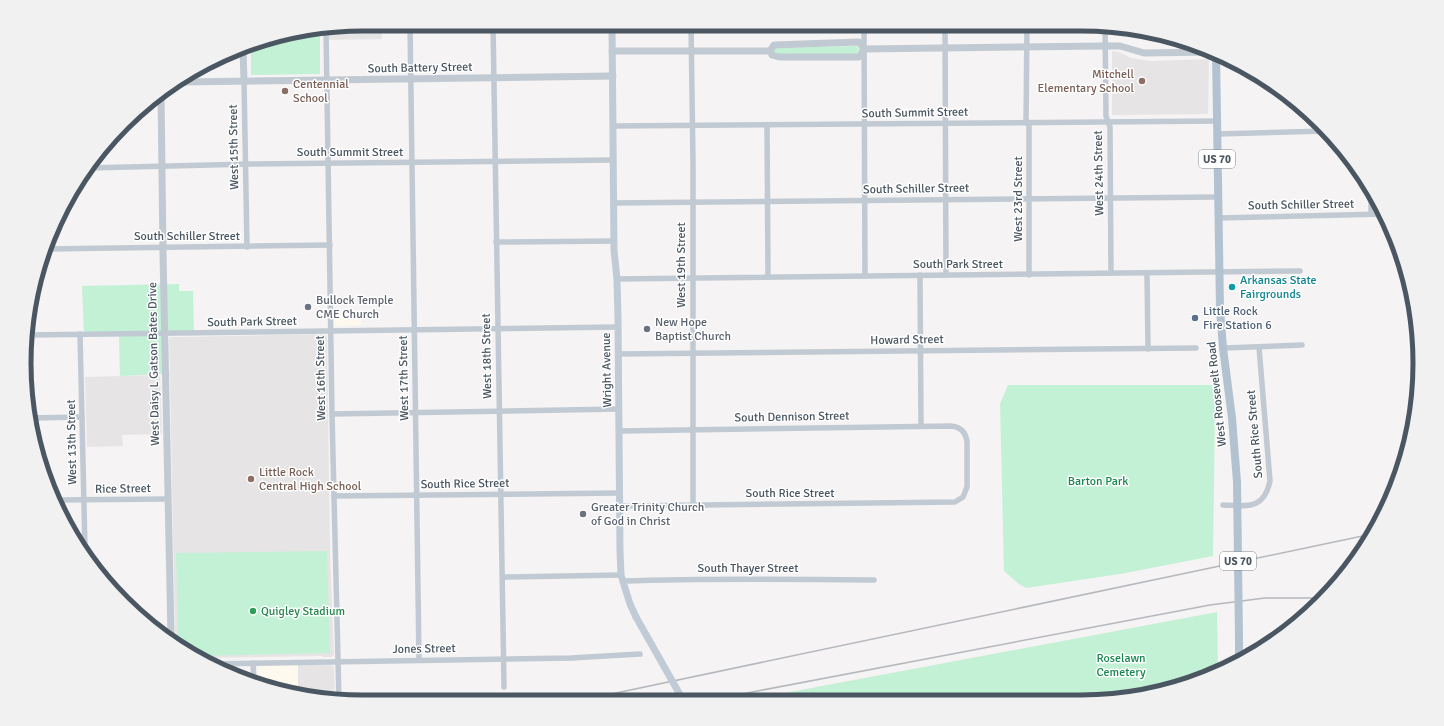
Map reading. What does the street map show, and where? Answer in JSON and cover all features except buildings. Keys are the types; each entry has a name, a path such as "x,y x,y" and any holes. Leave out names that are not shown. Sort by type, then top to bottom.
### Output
{"main road":[{"name":"Wright Avenue","path":"612,31 614,241 617,279 619,506 622,578 630,604 636,617 679,695"},
{"name":"West Roosevelt Road","path":"1216,60 1220,309 1223,348 1232,411 1237,482 1239,655"}],"street":[{"name":"West 17th Street","path":"410,31 419,660"},
{"name":"West 18th Street","path":"493,31 504,687"},
{"name":"West 19th Street","path":"691,31 694,505"},
{"path":"864,31 865,276"},
{"path":"945,31 946,275"},
{"name":"West 23rd Street","path":"1027,31 1029,274"},
{"name":"West 24th Street","path":"1105,32 1106,116 1110,127 1111,273"},
{"name":"West 16th Street","path":"326,33 338,694"},
{"path":"770,51 774,45 859,42 864,49"},
{"path":"864,49 1120,46 1144,54 1198,52"},
{"path":"770,51 772,55 779,57 859,57 864,49"},
{"path":"612,51 770,51"},
{"name":"West 15th Street","path":"244,53 247,247"},
{"name":"South Battery Street","path":"187,82 411,80 613,76"},
{"name":"West Daisy L Gatson Bates Drive","path":"161,100 164,334 171,633"},
{"name":"South Summit Street","path":"613,126 1217,121"},
{"path":"767,125 768,277"},
{"path":"1217,134 1319,131"},
{"name":"South Summit Street","path":"95,168 245,164 613,160"},
{"name":"South Schiller Street","path":"614,203 1218,198"},
{"path":"1371,201 1371,214"},
{"name":"South Schiller Street","path":"1218,218 1378,214"},
{"path":"496,242 614,241"},
{"name":"South Schiller Street","path":"51,249 330,245"},
{"name":"South Park Street","path":"617,279 1300,271"},
{"path":"1147,273 1148,349"},
{"path":"920,276 921,426"},
{"name":"South Park Street","path":"33,335 618,327"},
{"name":"West 13th Street","path":"80,334 85,544"},
{"path":"1223,348 1302,345"},
{"name":"South Rice Street","path":"1223,505 1246,506 1256,504 1268,490 1270,481 1259,347"},
{"name":"Howard Street","path":"618,354 1196,348"},
{"path":"332,414 619,409"},
{"path":"36,418 82,417"},
{"name":"South Dennison Street","path":"619,431 921,426 958,427 966,436 967,442 967,487 963,497 960,500"},
{"name":"South Rice Street","path":"334,496 620,493"},
{"name":"Rice Street","path":"60,500 168,499"},
{"name":"South Rice Street","path":"619,506 950,503 960,500"},
{"name":"South Thayer Street","path":"503,577 874,580"},
{"name":"Jones Street","path":"222,664 584,657 640,654"},
{"path":"253,663 254,676"}],"shaded area":[{"path":"381,31 382,39 326,40 326,33"},
{"path":"1112,51 1119,52 1131,58 1150,61 1209,59 1208,114 1112,115"},
{"path":"361,310 361,325 336,326 334,324 334,311"},
{"name":"Little Rock Central High School","path":"324,334 327,336 330,552 334,655 331,657 210,658 175,636 170,376 165,374 170,373 169,339 171,337"},
{"path":"160,375 162,434 122,435 123,446 87,447 85,377"},
{"path":"298,665 298,689 258,678 257,670 260,666"},
{"path":"298,665 331,665 334,667 335,693 298,689"}],"green space":[{"path":"320,34 320,74 251,75 251,51 277,42"},
{"path":"856,46 859,50 856,54 777,55 774,53 774,48"},
{"path":"179,284 179,291 193,291 194,333 164,334 165,374 120,376 119,334 84,334 82,286"},
{"name":"Barton Park","path":"1008,385 1213,385 1215,409 1213,556 1120,574 1026,588 1019,584 1004,571 1000,404"},
{"name":"Quigley Stadium","path":"327,551 330,653 206,656 197,651 178,638 176,553"},
{"name":"Roselawn Cemetery","path":"1217,612 1218,666 1167,684 1146,689 1081,695 774,695"}],"railway":[{"path":"607,695 1365,536"},
{"path":"736,695 1210,605 1265,598 1316,598"}],"place":[{"name":"Mitchell Elementary School","path":"1142,81"},
{"name":"Centennial School","path":"285,91"},
{"name":"Arkansas State Fairgrounds","path":"1232,287"},
{"name":"Bullock Temple CME Church","path":"308,307"},
{"name":"Little Rock Fire Station 6","path":"1195,318"},
{"name":"New Hope Baptist Church","path":"647,329"},
{"name":"Little Rock Central High School","path":"251,479"},
{"name":"Greater Trinity Church of God in Christ","path":"583,514"},
{"name":"Quigley Stadium","path":"253,611"}]}
